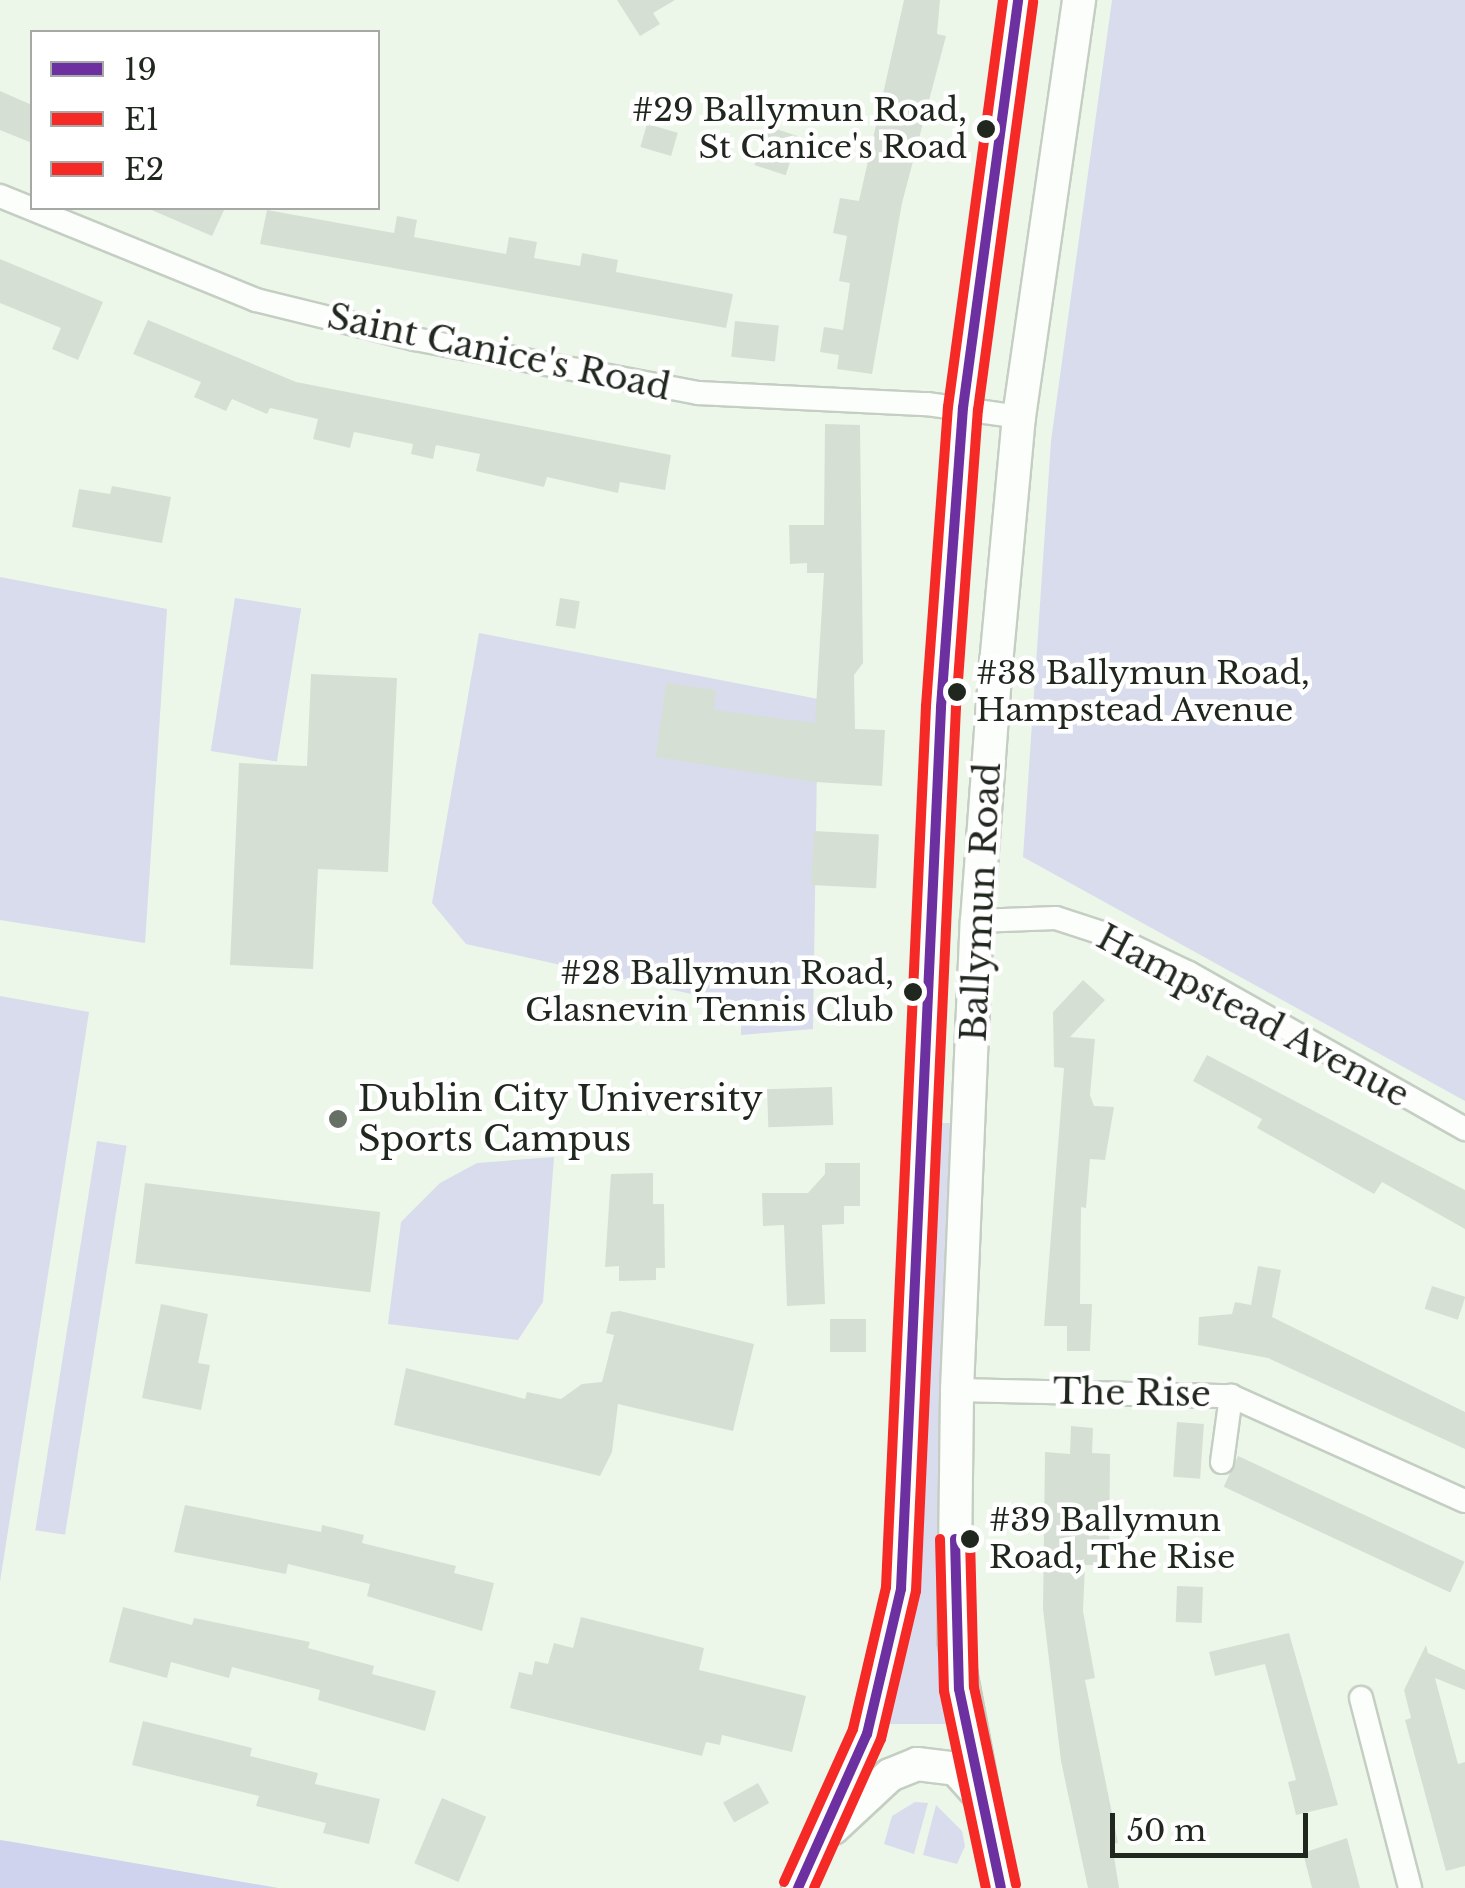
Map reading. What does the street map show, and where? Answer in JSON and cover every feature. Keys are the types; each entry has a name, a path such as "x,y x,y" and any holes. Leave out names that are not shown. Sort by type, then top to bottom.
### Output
{"main road":[{"name":"Ballymun Road","path":"798,1888 866,1734 900,1589 929,919 963,408 1018,0"},
{"name":"Ballymun Road","path":"1001,1888 959,1688 957,1390 976,921 1019,417 1079,0"},
{"path":"929,919 976,921"},
{"path":"820,1840 890,1774 917,1764 956,1769 981,1798"}],"street":[{"name":"Saint Canice's Road","path":"0,196 30,208"},
{"name":"Saint Canice's Road","path":"34,210 256,300 415,339 698,393 963,408 1019,417"},
{"name":"Hampstead Avenue","path":"976,921 1056,918 1111,936 1465,1129"},
{"name":"The Rise","path":"957,1390 1231,1396 1465,1501"},
{"path":"1222,1462 1231,1396"},
{"path":"1361,1698 1410,1888"}],"shaded area":[{"path":"1112,0 1465,0 1465,1101 1023,857 1051,441"},
{"path":"0,577 167,609 145,943 0,920"},
{"path":"235,598 301,608 277,762 211,751"},
{"path":"479,633 818,699 813,1029 741,1035 741,1005 466,944 432,903"},
{"path":"0,996 89,1012 0,1582"},
{"path":"935,1123 954,1123 938,1530 938,1630 948,1724 889,1724 911,1629"},
{"path":"97,1141 127,1146 65,1535 35,1530"},
{"path":"554,1157 543,1302 518,1340 388,1324 401,1222 440,1183 477,1163"},
{"path":"915,1802 928,1803 914,1854 884,1844 892,1816"},
{"path":"936,1805 962,1831 965,1846 957,1864 923,1855"},
{"path":"0,1840 13,1842 278,1888 0,1888"}],"building":[{"path":"617,0 675,0 653,13 660,24 640,36"},
{"path":"904,0 940,0 937,34 946,36 902,203 872,374 837,369 839,355 820,352 824,327 843,330 850,283 839,281 847,236 833,233 840,198 859,201"},
{"path":"0,91 30,104 30,142 0,130"},
{"path":"647,124 678,133 671,156 640,147"},
{"path":"767,126 798,136 786,175 754,165"},
{"path":"152,210 224,210 212,236"},
{"path":"267,210 394,233 397,216 417,220 414,237 506,254 509,237 537,242 534,258 580,266 582,253 618,260 616,272 733,294 726,328 260,244"},
{"path":"0,259 103,302 78,360 52,349 61,328 0,303"},
{"path":"148,320 296,382 671,455 665,490 620,482 618,493 547,477 544,487 476,471 480,454 436,445 433,459 411,454 413,444 354,432 350,448 313,439 318,419 270,408 267,414 232,399 226,411 194,397 201,382 133,354"},
{"path":"735,321 779,326 775,361 731,357"},
{"path":"825,424 860,425 863,663 854,675 855,729 885,730 882,786 815,782 656,757 666,683 716,690 714,710 815,723 824,573 807,573 807,563 790,564 789,525 824,525"},
{"path":"112,486 171,497 162,543 72,527 79,489 110,494"},
{"path":"560,598 580,601 575,629 556,626"},
{"path":"311,674 397,678 388,872 318,869 313,969 230,965 239,763 307,766"},
{"path":"814,831 879,834 876,888 811,885"},
{"path":"1083,980 1105,1000 1070,1037 1095,1039 1090,1095 1094,1106 1114,1107 1105,1160 1090,1159 1086,1208 1081,1207 1080,1304 1092,1304 1090,1351 1067,1351 1067,1326 1044,1326 1064,1068 1054,1067 1053,1012"},
{"path":"1207,1055 1465,1190 1465,1229 1382,1182 1374,1194 1257,1128 1262,1119 1193,1081"},
{"path":"832,1087 833,1125 768,1127 767,1089"},
{"path":"825,1163 860,1163 860,1206 844,1206 844,1224 822,1225 825,1304 787,1306 784,1225 763,1226 762,1193 808,1193 825,1174"},
{"path":"653,1173 653,1204 664,1204 665,1268 656,1268 656,1280 619,1281 619,1266 605,1267 611,1174"},
{"path":"145,1183 380,1212 370,1292 135,1263"},
{"path":"1258,1266 1281,1270 1272,1317 1465,1412 1465,1449 1268,1358 1198,1345 1199,1317 1232,1314 1235,1302 1251,1305"},
{"path":"1432,1286 1465,1297 1458,1320 1425,1309"},
{"path":"161,1304 208,1314 198,1363 210,1365 201,1410 142,1398"},
{"path":"611,1312 754,1344 733,1431 618,1404 612,1452 600,1476 394,1425 406,1368 525,1399 527,1392 561,1399 582,1384 602,1382 614,1335 606,1333"},
{"path":"830,1319 866,1319 866,1352 830,1352"},
{"path":"1177,1422 1204,1424 1200,1479 1173,1477"},
{"path":"1071,1426 1093,1428 1092,1453 1110,1454 1109,1565 1085,1565 1083,1611 1095,1678 1085,1680 1118,1843 1112,1844 1119,1888 1088,1888 1061,1761 1043,1609 1045,1452 1070,1454"},
{"path":"1238,1456 1465,1562 1450,1592 1224,1487"},
{"path":"185,1505 321,1532 322,1525 364,1535 362,1543 456,1566 454,1573 494,1583 482,1631 367,1596 370,1584 288,1564 286,1574 174,1552"},
{"path":"1177,1586 1203,1587 1202,1623 1176,1622"},
{"path":"123,1607 192,1625 194,1618 310,1642 308,1648 374,1666 372,1674 436,1691 425,1731 318,1700 320,1690 232,1667 229,1678 171,1662 167,1678 109,1662"},
{"path":"581,1617 704,1648 699,1670 806,1696 792,1752 722,1735 720,1745 706,1742 702,1756 510,1708 519,1672 532,1675 535,1661 548,1664 554,1643 573,1648"},
{"path":"1289,1633 1338,1805 1296,1815 1288,1782 1296,1780 1265,1664 1215,1676 1209,1652"},
{"path":"1426,1645 1428,1653 1465,1670 1465,1690 1435,1678 1458,1764 1465,1762 1465,1866 1446,1871 1405,1720 1411,1718 1404,1690"},
{"path":"143,1721 252,1748 250,1756 318,1773 315,1784 380,1799 369,1844 323,1833 326,1823 256,1806 259,1796 132,1765"},
{"path":"758,1783 769,1803 734,1823 723,1802"},
{"path":"442,1798 486,1817 458,1882 414,1863"},
{"path":"1347,1838 1360,1888 1312,1888 1303,1853"}],"transit line":[{"name":"E2","path":"784,1882 853,1729 886,1587 926,706 948,407 1003,0"},
{"name":"19","path":"798,1888 867,1734 901,1589 941,707 963,408 1018,0"},
{"name":"E1","path":"814,1888 881,1739 916,1591 956,708 978,410 1033,2"},
{"name":"E1","path":"940,1539 944,1691 986,1888"},
{"name":"19","path":"955,1539 959,1689 1001,1888"},
{"name":"E2","path":"970,1539 974,1687 1016,1885"}],"place":[{"name":"#29 Ballymun Road, St Canice's Road","path":"986,129"},
{"name":"#38 Ballymun Road, Hampstead Avenue","path":"957,692"},
{"name":"#28 Ballymun Road, Glasnevin Tennis Club","path":"913,992"},
{"name":"Dublin City University Sports Campus","path":"338,1119"},
{"name":"#39 Ballymun Road, The Rise","path":"970,1539"}]}
